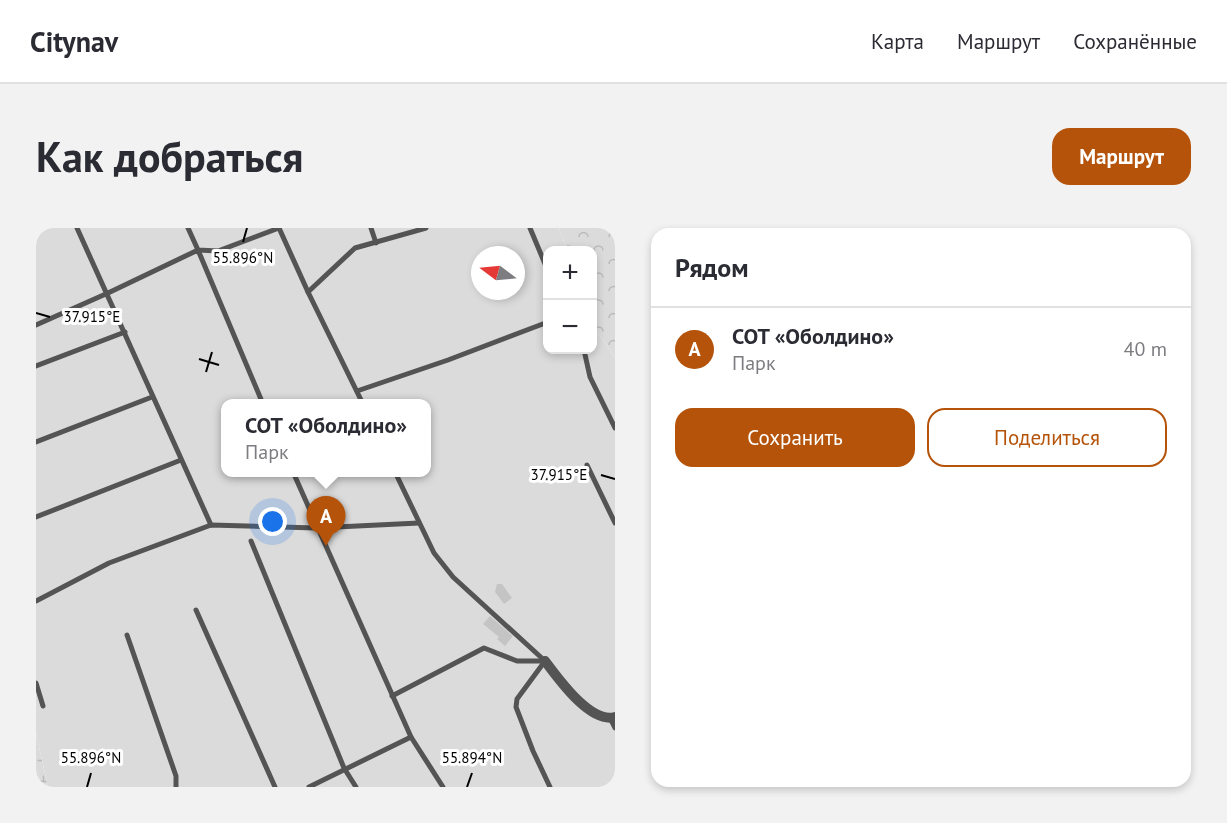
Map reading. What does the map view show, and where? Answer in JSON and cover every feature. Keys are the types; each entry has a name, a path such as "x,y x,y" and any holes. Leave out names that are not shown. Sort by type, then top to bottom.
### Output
{"street":[{"path":"545,661 570,693 596,713 613,721"}],"lane":[{"path":"77,228 211,525"},
{"path":"188,228 261,399"},
{"path":"36,325 198,250 218,251 279,228 361,399"},
{"path":"371,228 376,243"},
{"path":"308,292 355,248 426,228"},
{"path":"530,228 543,259"},
{"path":"357,391 543,324"},
{"path":"36,366 125,332"},
{"path":"585,354 590,376 615,428"},
{"path":"36,442 152,397"},
{"path":"36,517 181,460"},
{"path":"587,465 615,523"},
{"path":"295,477 411,737 443,787"},
{"path":"397,477 434,553 453,577 545,661"},
{"path":"36,601 109,563 211,525 316,528 418,523"},
{"path":"251,541 345,768 356,787"},
{"path":"196,610 275,787"},
{"path":"127,635 176,776 176,787"},
{"path":"392,696 484,648 517,661 545,661"},
{"path":"545,661 517,699 516,707 550,787"},
{"path":"36,683 43,706"},
{"path":"309,787 411,737"}],"green space":[{"path":"36,228 559,228 566,246 543,246 543,354 597,354 597,331 615,358 615,787 48,787 36,733"},
{"path":"559,228 615,228 615,358 597,331 597,246 566,246"},
{"path":"36,733 48,787 36,787"}],"building":[{"path":"497,584 502,584 512,598 504,604 495,592"},
{"path":"490,616 513,636 505,646 497,639 499,637 483,624"}],"place":[{"name":"СОТ «Оболдино»","path":"326,546"}]}
